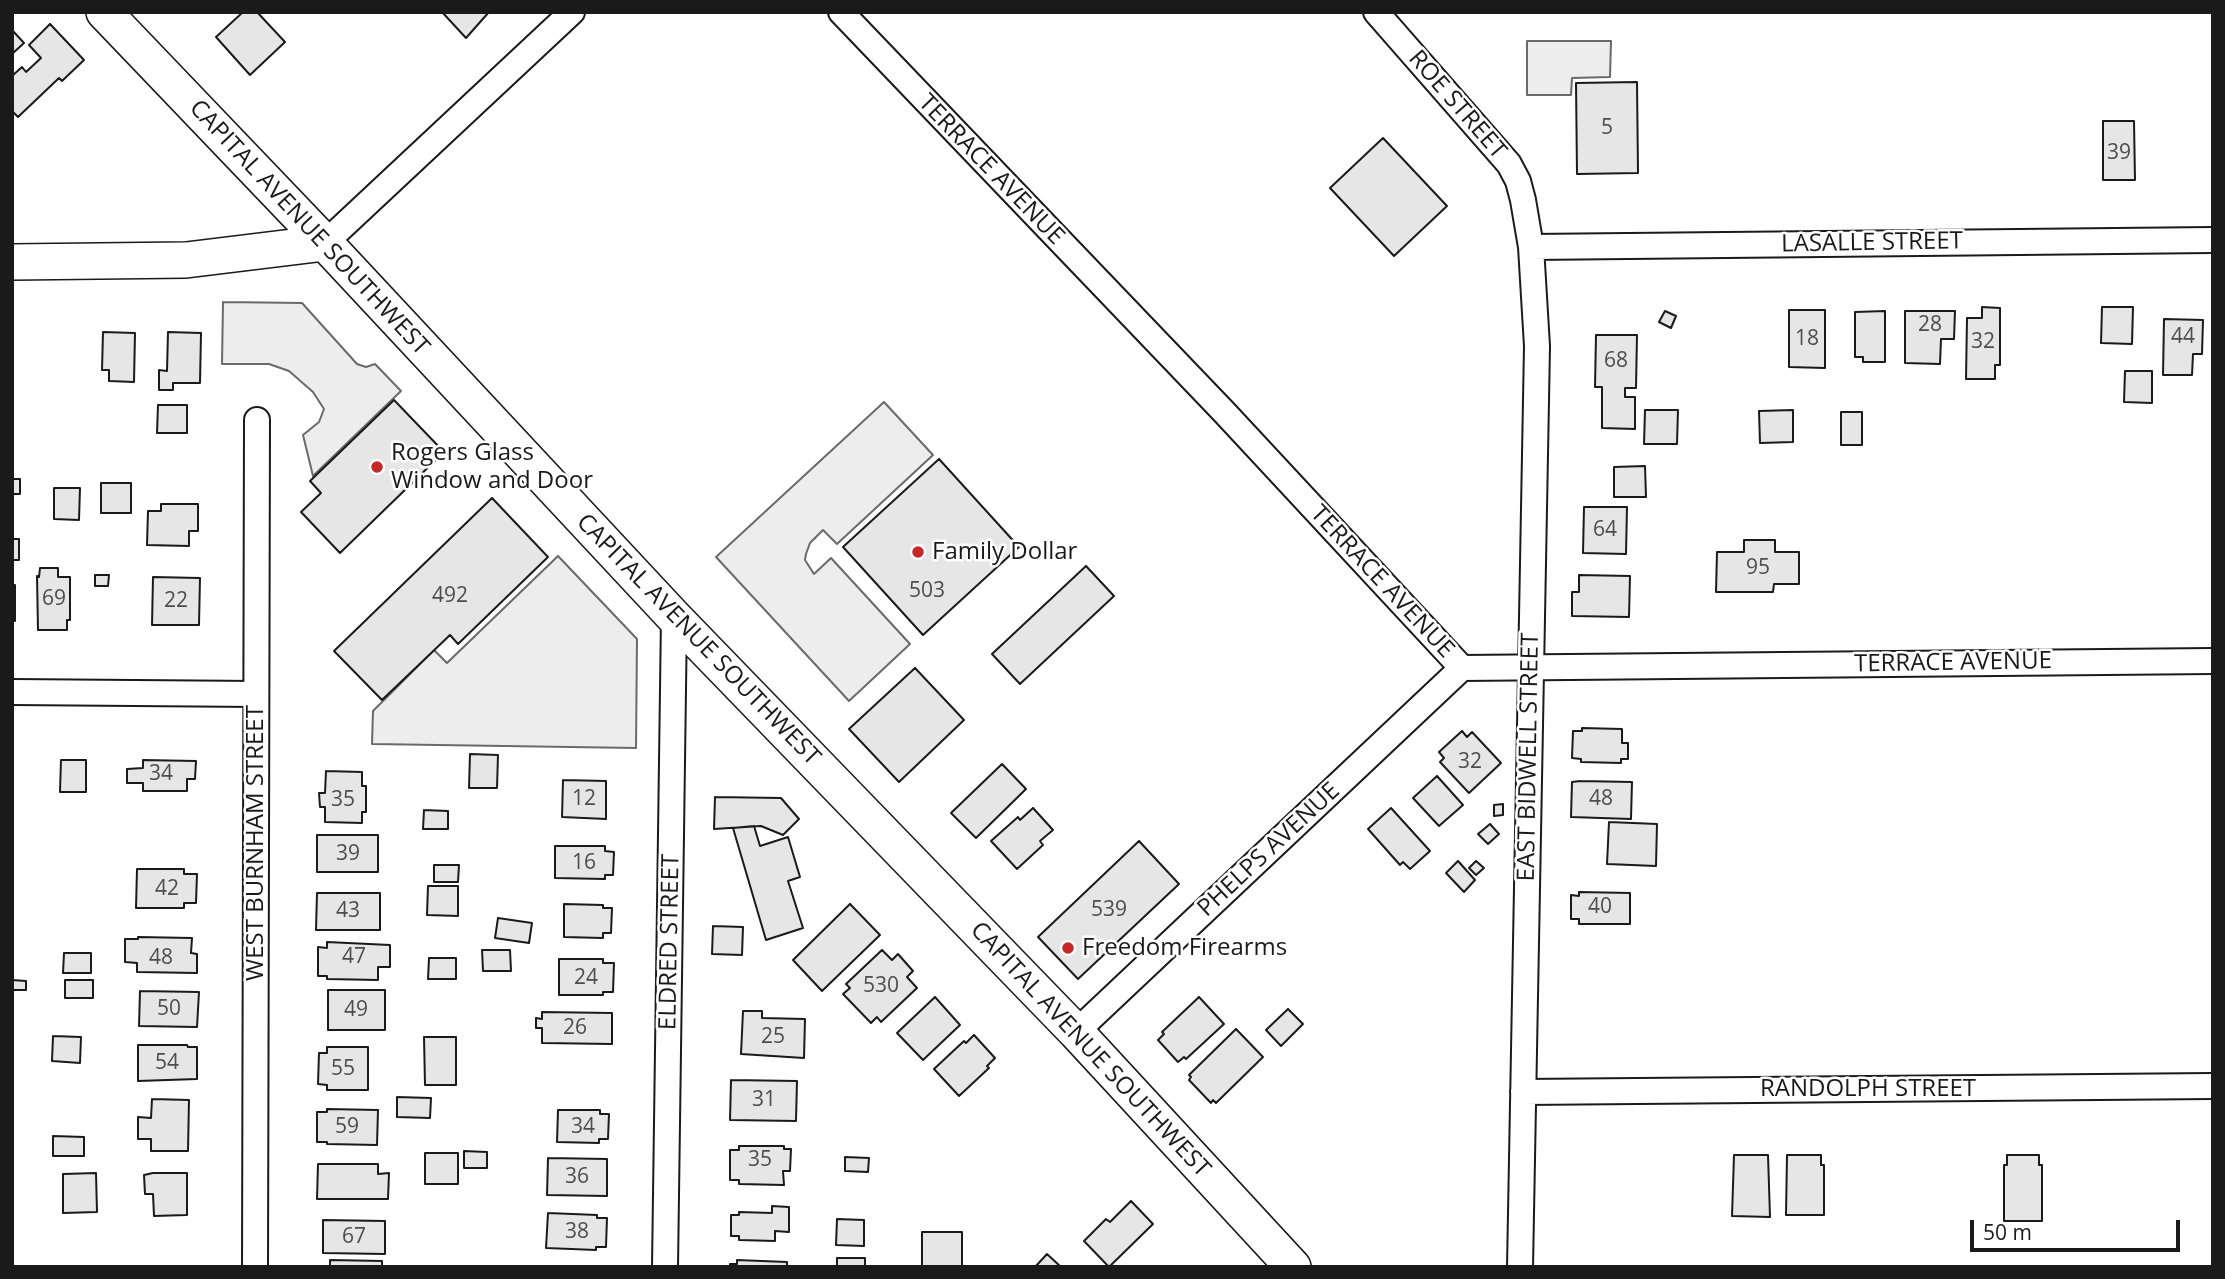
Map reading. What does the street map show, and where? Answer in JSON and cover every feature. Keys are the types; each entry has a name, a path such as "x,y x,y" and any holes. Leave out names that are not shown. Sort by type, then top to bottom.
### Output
{"main road":[{"name":"CAPITAL AVENUE SOUTHWEST","path":"104,12 325,243 674,617 1076,1032 1293,1267"},
{"path":"12,262 186,260 325,243"}],"street":[{"path":"325,243 572,12"},
{"name":"TERRACE AVENUE","path":"841,12 1225,413 1462,668 2213,661"},
{"name":"ROE STREET","path":"1376,12 1509,164 1518,181 1531,247"},
{"name":"LASALLE STREET","path":"1531,247 2213,240"},
{"name":"EAST BIDWELL STREET","path":"1520,1267 1537,346 1531,247"},
{"name":"WEST BURNHAM STREET","path":"254,1267 257,420"},
{"name":"ELDRED STREET","path":"665,1267 674,617"},
{"name":"PHELPS AVENUE","path":"1076,1032 1462,668"},
{"path":"12,692 256,694"},
{"name":"RANDOLPH STREET","path":"1523,1092 2213,1086"}],"shaded area":[{"path":"1527,41 1611,41 1610,77 1572,78 1571,95 1527,95"},
{"path":"223,302 302,303 357,364 366,367 375,364 401,391 313,476 303,435 319,422 324,409 313,392 289,371 269,364 222,364"},
{"path":"884,402 933,455 837,544 823,530 810,543 805,560 814,574 831,558 910,644 849,701 716,557"},
{"path":"558,556 637,639 636,748 372,744 373,711 434,650 447,663"}],"building":[{"path":"243,12 257,12 285,42 250,75 216,37"},
{"path":"442,12 489,12 466,38"},
{"path":"50,24 84,60 62,81 59,78 18,117 12,111 12,76 22,67 26,72 41,58 29,45"},
{"path":"12,30 24,43 12,54"},
{"path":"1637,82 1638,173 1577,174 1576,83"},
{"path":"2103,121 2134,121 2135,180 2103,180"},
{"path":"1383,138 1447,206 1394,256 1330,188"},
{"path":"1982,307 2000,308 2000,365 1995,365 1995,379 1966,379 1967,318 1982,318"},
{"path":"2102,307 2133,307 2132,344 2101,343"},
{"path":"1789,310 1825,310 1825,368 1789,367"},
{"path":"1665,311 1676,316 1671,328 1659,322"},
{"path":"1885,311 1885,362 1863,362 1863,357 1855,357 1855,312"},
{"path":"1905,311 1955,311 1954,339 1941,339 1940,364 1905,363"},
{"path":"2164,319 2203,320 2202,354 2193,354 2192,375 2163,375"},
{"path":"103,332 135,333 134,382 109,381 109,370 102,370"},
{"path":"168,332 201,333 200,383 173,383 173,390 159,390 159,370 167,371"},
{"path":"1596,335 1637,335 1636,388 1625,388 1625,397 1635,397 1635,429 1602,428 1602,387 1595,387"},
{"path":"2125,371 2152,371 2152,403 2124,402"},
{"name":"Rogers Glass Window and Door","path":"394,400 444,452 340,553 301,512 321,493 310,481"},
{"path":"158,405 187,405 187,433 157,433"},
{"path":"1645,410 1678,410 1677,444 1644,444"},
{"path":"1793,410 1793,442 1760,443 1759,411"},
{"path":"1841,412 1862,412 1862,445 1841,445"},
{"path":"939,459 1019,547 923,635 843,547"},
{"path":"1645,466 1646,497 1614,497 1614,467"},
{"path":"12,479 20,479 20,494 12,494"},
{"path":"101,483 131,483 131,513 101,513"},
{"path":"54,488 80,488 79,520 54,519"},
{"path":"492,498 548,557 458,644 450,635 382,700 334,651"},
{"path":"161,504 198,504 198,531 189,531 189,546 147,545 148,511 161,511"},
{"path":"1584,507 1627,507 1626,554 1583,553"},
{"path":"12,539 19,539 19,560 12,560"},
{"path":"1744,540 1775,540 1775,552 1799,552 1799,584 1774,584 1773,592 1716,592 1717,552 1744,552"},
{"path":"1086,566 1114,596 1020,684 992,654"},
{"path":"40,568 58,568 58,577 70,577 70,620 67,620 67,630 38,630 37,576 39,577"},
{"path":"95,575 109,575 108,586 95,586"},
{"path":"1579,575 1630,576 1629,617 1572,616 1572,592 1579,592"},
{"path":"153,577 200,578 199,625 152,625"},
{"path":"12,585 15,585 15,621 12,621"},
{"path":"915,668 964,720 899,782 849,729"},
{"path":"1582,728 1622,729 1622,743 1628,743 1628,759 1621,759 1621,763 1581,762 1581,759 1572,758 1573,731 1582,731"},
{"path":"1462,731 1467,737 1472,732 1501,763 1469,793 1440,762 1444,758 1439,752"},
{"path":"470,754 498,755 497,788 469,788"},
{"path":"61,760 86,760 86,792 60,792"},
{"path":"143,760 196,761 195,779 187,779 187,791 143,791 143,783 127,783 127,769 143,768"},
{"path":"1002,764 1026,789 976,838 951,813"},
{"path":"326,771 362,772 362,786 366,786 366,812 362,812 362,823 325,822 325,807 320,807 319,793 325,793"},
{"path":"1437,776 1463,805 1439,826 1413,798"},
{"path":"563,780 606,781 606,819 562,817"},
{"path":"1572,782 1632,782 1631,819 1571,817"},
{"path":"715,797 781,798 799,819 783,835 761,826 714,829"},
{"path":"1503,804 1503,815 1494,816 1494,805"},
{"path":"1033,808 1053,830 1040,841 1043,845 1017,869 991,841 1018,817 1020,820"},
{"path":"1391,808 1430,851 1410,869 1403,862 1400,865 1368,829"},
{"path":"424,810 448,811 448,829 423,829"},
{"path":"1609,822 1657,824 1656,866 1607,864"},
{"path":"1490,824 1499,834 1488,844 1478,834"},
{"path":"754,826 760,846 788,837 800,877 788,881 803,928 766,940 733,828"},
{"path":"317,835 378,835 378,872 317,872"},
{"path":"1139,841 1179,884 1078,979 1038,937"},
{"path":"555,846 605,846 605,851 614,852 613,875 605,875 605,879 555,878"},
{"path":"1458,861 1475,880 1464,892 1446,873"},
{"path":"1476,861 1484,868 1476,875 1469,868"},
{"path":"434,865 459,865 458,882 434,882"},
{"path":"137,869 184,869 184,874 197,874 196,903 184,903 184,908 136,908"},
{"path":"428,886 458,886 458,916 427,915"},
{"path":"1579,892 1630,893 1630,924 1579,924 1579,919 1571,919 1571,895 1579,896"},
{"path":"317,893 380,893 380,930 316,930"},
{"path":"564,904 603,905 603,908 612,908 611,933 603,933 603,938 564,937"},
{"path":"850,904 880,935 822,991 793,960"},
{"path":"498,918 532,923 529,943 495,938"},
{"path":"713,926 743,927 742,955 712,954"},
{"path":"192,938 191,953 197,954 197,973 137,972 137,963 125,962 125,939"},
{"path":"327,942 390,945 390,967 378,967 378,980 327,979 327,976 318,976 318,947 327,948"},
{"path":"482,950 510,950 511,971 483,971"},
{"path":"882,950 892,960 898,954 913,971 907,977 917,988 881,1022 877,1017 871,1023 843,994 850,988 846,984"},
{"path":"64,953 91,953 91,973 63,973"},
{"path":"429,958 456,958 456,979 428,979"},
{"path":"559,959 603,959 603,963 614,963 613,992 603,992 603,995 559,995"},
{"path":"12,980 26,981 26,990 12,990"},
{"path":"65,980 93,980 93,998 65,998"},
{"path":"328,990 385,990 385,1030 328,1030"},
{"path":"140,991 199,992 197,1027 139,1026"},
{"path":"935,997 960,1025 923,1060 897,1033"},
{"path":"1199,997 1224,1024 1186,1059 1184,1057 1178,1062 1158,1040 1164,1034 1162,1032"},
{"path":"1288,1009 1303,1024 1281,1046 1266,1030"},
{"path":"743,1011 762,1011 762,1018 805,1019 804,1058 741,1054"},
{"path":"542,1012 612,1013 612,1044 542,1043 542,1028 536,1028 536,1018 542,1019"},
{"path":"1236,1029 1263,1057 1216,1103 1213,1100 1211,1103 1189,1080 1189,1075"},
{"path":"974,1035 995,1058 987,1066 989,1068 959,1096 934,1069"},
{"path":"53,1036 81,1037 80,1063 52,1061"},
{"path":"424,1037 456,1037 456,1085 425,1085"},
{"path":"138,1045 197,1047 197,1079 138,1081"},
{"path":"327,1047 368,1047 368,1090 327,1090 327,1085 318,1084 319,1053 327,1053"},
{"path":"731,1080 797,1081 796,1121 730,1120"},
{"path":"397,1097 431,1098 430,1118 397,1117"},
{"path":"152,1099 189,1100 188,1151 151,1151 151,1139 138,1139 138,1117 151,1118"},
{"path":"327,1109 378,1110 377,1145 317,1142 317,1112 327,1112"},
{"path":"558,1110 600,1110 600,1114 609,1114 608,1139 599,1139 599,1143 557,1142"},
{"path":"53,1136 84,1137 84,1156 53,1156"},
{"path":"739,1146 784,1146 784,1149 791,1149 790,1171 783,1171 784,1185 739,1184 739,1180 730,1180 730,1150 739,1150"},
{"path":"464,1151 487,1152 487,1168 464,1168"},
{"path":"425,1153 458,1153 458,1184 425,1184"},
{"path":"1734,1155 1768,1155 1770,1217 1732,1216"},
{"path":"1787,1155 1821,1155 1821,1165 1824,1165 1824,1215 1786,1215"},
{"path":"2007,1155 2039,1155 2039,1165 2042,1165 2042,1221 2004,1221 2004,1165 2007,1165"},
{"path":"845,1157 869,1158 868,1172 845,1171"},
{"path":"548,1158 607,1159 607,1196 547,1195"},
{"path":"318,1164 378,1164 378,1174 389,1173 388,1199 317,1199"},
{"path":"96,1173 97,1212 63,1213 63,1174"},
{"path":"187,1173 187,1215 154,1216 153,1194 145,1194 144,1175"},
{"path":"1131,1201 1153,1224 1109,1267 1084,1241 1106,1219 1110,1222"},
{"path":"772,1206 789,1207 789,1232 775,1231 775,1241 739,1240 739,1236 731,1236 731,1215 739,1215 739,1212 772,1213"},
{"path":"548,1213 597,1215 597,1218 607,1218 606,1247 596,1247 596,1250 546,1248"},
{"path":"837,1219 864,1220 864,1246 836,1245"},
{"path":"323,1220 385,1221 385,1254 323,1253"},
{"path":"922,1232 962,1232 962,1267 922,1267"},
{"path":"1047,1254 1061,1267 1035,1267"},
{"path":"837,1258 865,1258 865,1267 837,1267"},
{"path":"330,1260 382,1261 382,1267 330,1267"},
{"path":"737,1260 787,1262 787,1267 730,1267 730,1264 737,1264"}],"place":[{"name":"Rogers Glass Window and Door","path":"377,467"},
{"name":"Family Dollar","path":"918,552"},
{"name":"Freedom Firearms","path":"1068,948"}]}
